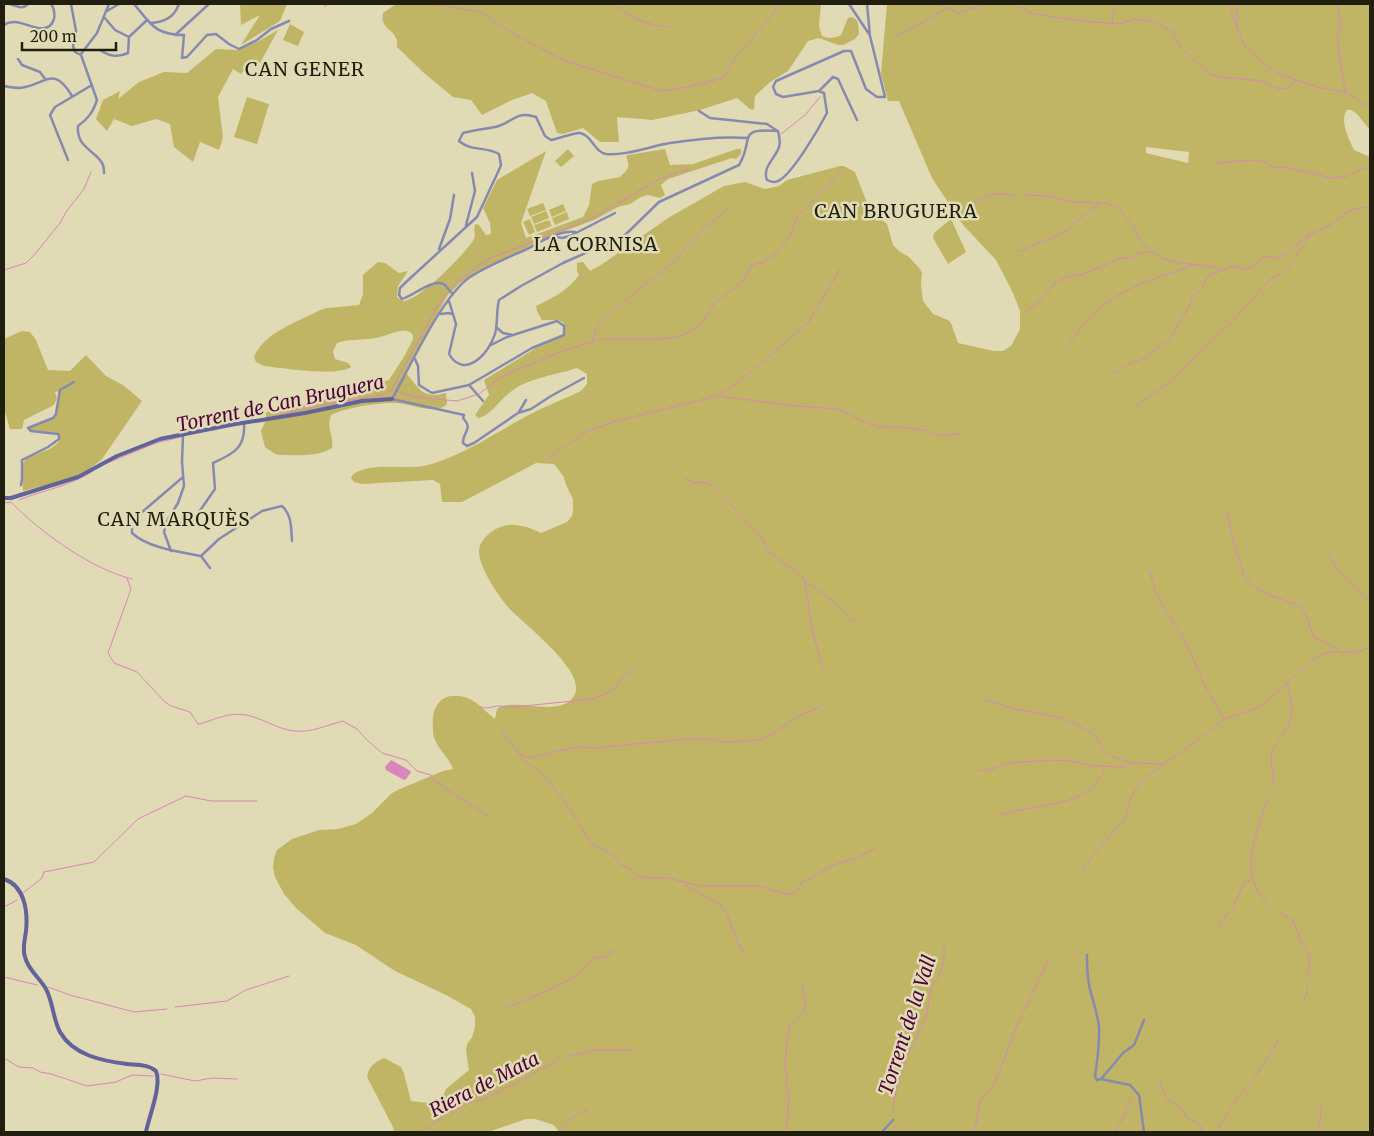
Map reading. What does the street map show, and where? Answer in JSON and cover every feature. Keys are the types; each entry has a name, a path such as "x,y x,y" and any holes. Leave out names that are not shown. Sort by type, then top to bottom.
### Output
{"street":[{"path":"10,4 25,7 28,4"},
{"path":"4,25 15,22 35,28 46,27 54,19 54,10 51,4"},
{"path":"70,4 76,31 73,46 76,52 81,55 97,100 91,114 77,128 82,142 103,165 104,173"},
{"path":"81,55 97,33 109,4"},
{"path":"106,12 119,4"},
{"path":"134,4 156,30 184,35 182,58 187,58 207,35 216,34 233,47 239,48 257,40 271,29 289,21"},
{"path":"100,50 113,56 122,56 128,53 129,37 149,21 161,22 170,17 177,11 179,4"},
{"path":"175,34 209,4"},
{"path":"849,4 870,36"},
{"path":"857,120 838,79 833,77 819,91 783,97 776,94 773,87 776,81 844,51 851,51 866,89 877,97 885,97 870,36 867,4"},
{"path":"104,17 115,30 129,37"},
{"path":"18,59 22,65 40,72 45,79"},
{"path":"4,86 20,88 45,79 60,80 72,96"},
{"path":"68,160 50,116 55,107 92,85"},
{"path":"699,111 710,118 767,124 778,131 780,138 779,147 767,168 765,176 767,180 773,182 780,180 802,155 828,114 824,93 819,91"},
{"path":"453,294 440,283 430,284 402,300 399,295 400,288 477,216 501,165 499,154 490,149 467,148 460,142 463,133 479,128 497,127 519,115 527,114 536,117 545,136 551,140 579,132 585,134 600,152 607,154 728,136 747,138"},
{"path":"491,345 496,332 495,326 499,300 563,263 624,236 659,202 739,165 744,156 747,138 752,132 762,130 778,131"},
{"path":"466,227 475,190 472,173"},
{"path":"438,251 450,218 454,194"},
{"path":"392,399 438,316 453,294 469,278 555,236 562,238 615,212"},
{"path":"415,359 418,366 418,385 432,393 469,385 532,348 564,335 564,326 557,322 491,345 471,364 463,366 453,361 449,354 456,324 449,301"},
{"path":"438,316 442,313 454,315"},
{"path":"495,326 502,333 516,335"},
{"path":"4,498 11,498 78,477 138,446 183,434 362,401 392,399 464,415 463,418 468,423 468,428 462,439 462,444 467,446 518,413 531,410 557,392 584,378"},
{"path":"21,485 22,460 53,443 60,436 58,434 31,431 28,428 53,418 56,414 60,390 74,382"},
{"path":"469,385 483,401"},
{"path":"518,413 526,400"},
{"path":"167,523 192,522 215,489 213,463 225,457 242,443 245,432 244,422"},
{"path":"171,551 164,532 170,513 178,503 184,486 182,478 183,434"},
{"path":"182,478 141,513 132,524 132,533 138,539 171,551 201,556 210,568"},
{"path":"201,556 219,540 262,511 282,506 290,518 292,541"},
{"path":"4,879 17,887 22,897 27,919 24,957 47,992 58,1028 66,1042 84,1054 117,1062 146,1066 156,1071 158,1077 157,1086 146,1132"},
{"path":"1087,955 1086,971 1099,1026 1095,1077 1097,1080 1102,1079 1130,1085 1139,1095 1144,1132"},
{"path":"1102,1079 1123,1054 1134,1045 1144,1020"},
{"path":"882,1132 892,1120"}],"shaded area":[{"path":"240,4 287,4 280,21 241,45 260,15 241,25"},
{"path":"396,4 821,4 819,26 822,36 832,38 841,35 848,18 851,17 857,21 859,34 855,39 843,45 819,38 808,41 788,71 770,82 755,96 754,110 737,98 700,110 652,120 617,117 619,142 600,142 583,128 563,134 557,133 546,101 532,93 512,100 482,115 471,100 453,97 397,47 397,39 383,22 383,13"},
{"path":"887,4 1370,4 1370,130 1357,114 1351,110 1347,110 1345,114 1344,124 1354,150 1370,157 1370,1132 559,1132 554,1125 535,1119 526,1119 488,1132 394,1132 367,1077 372,1065 384,1058 401,1067 411,1101 428,1103 442,1098 446,1089 469,1070 466,1051 467,1044 472,1037 475,1027 475,1017 471,1009 446,995 395,971 356,945 325,933 296,908 284,894 275,877 273,868 274,858 277,850 292,839 319,830 338,829 356,824 372,813 392,793 443,771 453,769 433,734 434,714 443,699 449,696 468,698 495,719 497,709 502,706 552,707 570,701 575,694 576,684 571,673 551,648 504,602 485,572 479,550 482,542 491,532 503,526 522,526 541,533 567,522 572,516 573,499 564,477 554,464 536,463 462,502 442,502 440,484 433,480 362,484 354,482 351,478 353,474 372,468 422,466 444,460 480,443 532,413 581,391 587,384 587,374 577,368 523,384 508,394 482,417 478,418 475,415 489,395 484,380 541,345 565,335 564,323 558,320 542,320 536,306 560,293 575,280 579,275 577,263 583,262 590,271 668,218 724,186 745,182 765,189 779,186 787,180 840,166 855,172 869,208 887,224 893,245 909,257 920,269 922,273 923,301 933,314 951,323 958,343 994,351 1003,351 1011,346 1020,329 1020,311 1013,293 996,260 963,225 932,178 899,101 888,101 881,74","holes":["1146,147 1189,152 1188,163 1146,153"]},
{"path":"290,24 304,32 298,46 283,40"},
{"path":"278,30 260,63 252,61 241,74 233,69 218,97 223,137 219,150 200,142 193,162 174,147 170,124 156,119 132,126 114,119 107,131 96,119 103,100 120,91 118,99 139,82 164,72 187,73 216,49 237,50 259,41"},
{"path":"247,97 269,104 257,144 234,137"},
{"path":"568,149 574,156 561,167 555,161"},
{"path":"665,149 670,165 693,164 737,149 741,149 741,154 736,159 732,158 668,179 661,185 665,195 660,198 648,195 641,197 630,204 618,207 594,220 549,237 498,261 477,271 460,283 447,296 405,372 421,391 431,395 446,393 447,404 436,409 429,409 389,403 337,412 331,415 329,424 332,448 320,453 280,455 265,447 261,431 266,420 266,413 269,410 323,400 389,380 413,339 413,335 410,332 402,331 374,338 337,343 333,351 335,359 348,363 351,367 344,370 322,372 264,366 256,362 254,357 259,348 273,334 320,310 359,305 363,294 363,275 378,262 385,263 399,273 408,271 398,286 397,297 403,301 420,293 442,275 469,246 475,237 475,224 479,225 486,235 491,234 490,223 483,208 497,180 546,151 521,223 526,238 583,217 589,205 592,184 620,177 628,168 626,156"},
{"path":"543,203 546,210 530,216 527,209"},
{"path":"563,204 566,211 552,217 549,210"},
{"path":"546,211 549,218 534,224 531,217"},
{"path":"567,212 569,219 555,225 552,218"},
{"path":"530,219 535,232 529,235 523,222"},
{"path":"951,219 966,252 948,264 933,238 934,233"},
{"path":"549,220 552,226 537,232 534,225"},
{"path":"22,331 30,332 36,340 48,370 70,371 86,355 106,376 123,385 142,401 102,459 94,466 65,480 23,491 22,466 26,458 50,449 59,442 58,433 29,430 28,428 53,418 56,414 59,391 55,392 57,398 54,405 24,420 22,429 10,429 4,409 4,339"},
{"path":"391,760 411,772 406,779 404,780 386,770 385,767"}],"waterway":[{"path":"433,4 481,12 510,32 565,61 662,91 723,78 736,57 781,4"},
{"path":"614,4 626,14 639,20 669,27"},
{"path":"941,4 947,8"},
{"path":"895,37 948,8 959,13 986,4"},
{"path":"1013,4 1034,14 1093,22 1119,24 1134,19 1152,21 1172,31 1181,48 1211,75 1262,81 1280,89 1287,88 1297,80 1318,87 1348,93 1370,108"},
{"path":"1112,23 1115,4"},
{"path":"1228,4 1245,47 1275,72 1297,80"},
{"path":"1237,4 1237,25"},
{"path":"1337,4 1341,23 1337,38 1345,91"},
{"path":"781,134 805,115 820,97"},
{"path":"1216,163 1253,160 1265,162 1274,168 1284,167 1332,178 1345,177 1370,167"},
{"path":"451,287 486,260 593,218 659,179 691,168"},
{"path":"592,342 601,339 661,339 677,337 696,329 715,303 744,280 752,265 763,262 775,254 790,236 798,216 841,171"},
{"path":"4,270 26,263 35,254 84,189 91,172"},
{"path":"967,207 990,195 1016,196"},
{"path":"1024,195 1049,196 1071,202 1106,203 1118,208 1134,226 1140,240 1146,247 1163,259 1224,270 1233,266 1243,269 1253,267 1265,256 1278,258 1286,254 1308,235 1331,225 1347,212 1353,209 1370,207"},
{"path":"1018,252 1067,231 1100,203"},
{"name":"Torrent de Can Bruguera","path":"479,394 504,375 560,352 592,342 597,326 622,303 671,264 703,229 727,210"},
{"path":"1296,256 1310,235"},
{"path":"1026,311 1038,303 1055,283 1066,277 1084,274 1121,258 1131,258 1139,253 1152,252"},
{"path":"1136,406 1166,385 1233,321 1269,280 1281,274 1292,264"},
{"path":"1067,346 1089,318 1108,302 1131,288 1194,265"},
{"path":"717,396 735,385 808,323 840,269"},
{"path":"1115,373 1127,365 1147,357 1171,337 1192,298 1203,288 1209,275 1222,271"},
{"path":"392,389 446,294"},
{"name":"Torrent de Can Bruguera","path":"280,415 327,404 383,395 391,390 416,397 457,401 476,395"},
{"path":"547,459 584,433 613,422 717,396 796,406 838,409 869,424 881,427 904,427 928,431 940,436 961,434"},
{"name":"Torrent de Can Bruguera","path":"107,463 156,443 181,437"},
{"name":"Torrent de Can Bruguera","path":"19,500 66,484 93,471"},
{"path":"685,478 696,483 712,485 761,536 769,552 801,575 805,582 812,629 823,669"},
{"path":"4,503 11,502 51,537 83,558 116,574 132,579"},
{"path":"1227,512 1244,575 1251,584 1265,593 1300,606 1306,615 1314,638 1339,650"},
{"path":"1325,551 1343,577 1370,602"},
{"path":"1150,571 1155,591 1173,623 1183,636 1205,686 1224,719"},
{"path":"127,578 131,589 108,653 114,663 137,672 164,701 171,706 190,712 198,724 234,714 252,716 294,731 313,730 343,721 357,729 382,753 406,760 417,771 431,775 433,780 488,816"},
{"path":"806,582 837,604 850,619 858,621"},
{"path":"979,771 996,768 1008,763 1054,760 1094,766 1124,767 1132,763 1164,764 1224,719 1258,708 1312,660 1322,654 1356,652 1370,648"},
{"path":"480,707 514,707 592,699 614,690 621,679 634,668"},
{"path":"1273,786 1272,750 1288,727 1291,719 1292,710 1288,684"},
{"path":"986,700 1015,709 1062,718 1089,731 1098,739 1102,748 1113,757 1132,763"},
{"path":"519,753 529,758 576,747 597,748 684,739 709,739 724,742 760,740 795,718 821,706"},
{"path":"500,729 525,761 542,774 563,799 591,843 613,855 620,864 632,870 638,877 668,878 701,886 759,886 791,894 797,891 802,882 830,866 859,857 876,848"},
{"path":"1082,869 1125,820 1130,801 1137,787 1164,764"},
{"path":"998,815 1072,799 1092,788 1105,768"},
{"path":"23,893 42,878 44,872 94,862 138,819 186,796 211,801 257,801"},
{"path":"1268,798 1252,851 1251,863 1254,883 1261,896 1270,906"},
{"path":"1219,926 1226,915 1232,910 1244,883 1253,879"},
{"path":"684,882 688,887 720,904 727,914 737,941 745,955"},
{"path":"4,907 17,900"},
{"path":"1278,912 1293,920 1310,957 1308,977"},
{"name":"Torrent de la Vall","path":"892,1113 897,1086 907,1056 926,1018 931,987 940,974 944,960 944,946"},
{"path":"504,1011 508,1007 573,978 594,958 605,957 616,949"},
{"path":"972,1132 976,1125 980,1101 994,1085 1018,1023 1049,959"},
{"path":"175,1007 227,1001 246,990 289,976"},
{"path":"4,977 37,985"},
{"path":"783,1132 787,1125 789,1097 786,1086 785,1065 787,1038 790,1025 803,1012 806,1005 802,985"},
{"path":"1304,1000 1307,986"},
{"path":"48,987 70,995 134,1012 167,1009"},
{"path":"1216,1132 1237,1098 1254,1079 1280,1038"},
{"name":"Riera de Mata","path":"566,1057 594,1050 635,1050"},
{"path":"4,1058 19,1067 33,1068 40,1072 87,1086 116,1082 132,1075 153,1076"},
{"name":"Riera de Mata","path":"421,1132 448,1113 471,1102 486,1098 559,1059"},
{"path":"161,1074 195,1081 212,1078 237,1079"},
{"path":"1160,1081 1166,1098 1182,1108 1186,1117 1200,1125 1202,1132"},
{"path":"1114,1132 1132,1098"},
{"path":"1318,1132 1322,1105"},
{"path":"559,1132 572,1119 588,1109"},
{"name":"Torrent de la Vall","path":"896,1125 896,1132"}],"district":[{"name":"CAN GENER","path":"305,69"},
{"name":"CAN BRUGUERA","path":"896,211"},
{"name":"LA CORNISA","path":"596,244"},
{"name":"CAN MARQUÈS","path":"174,519"}]}
